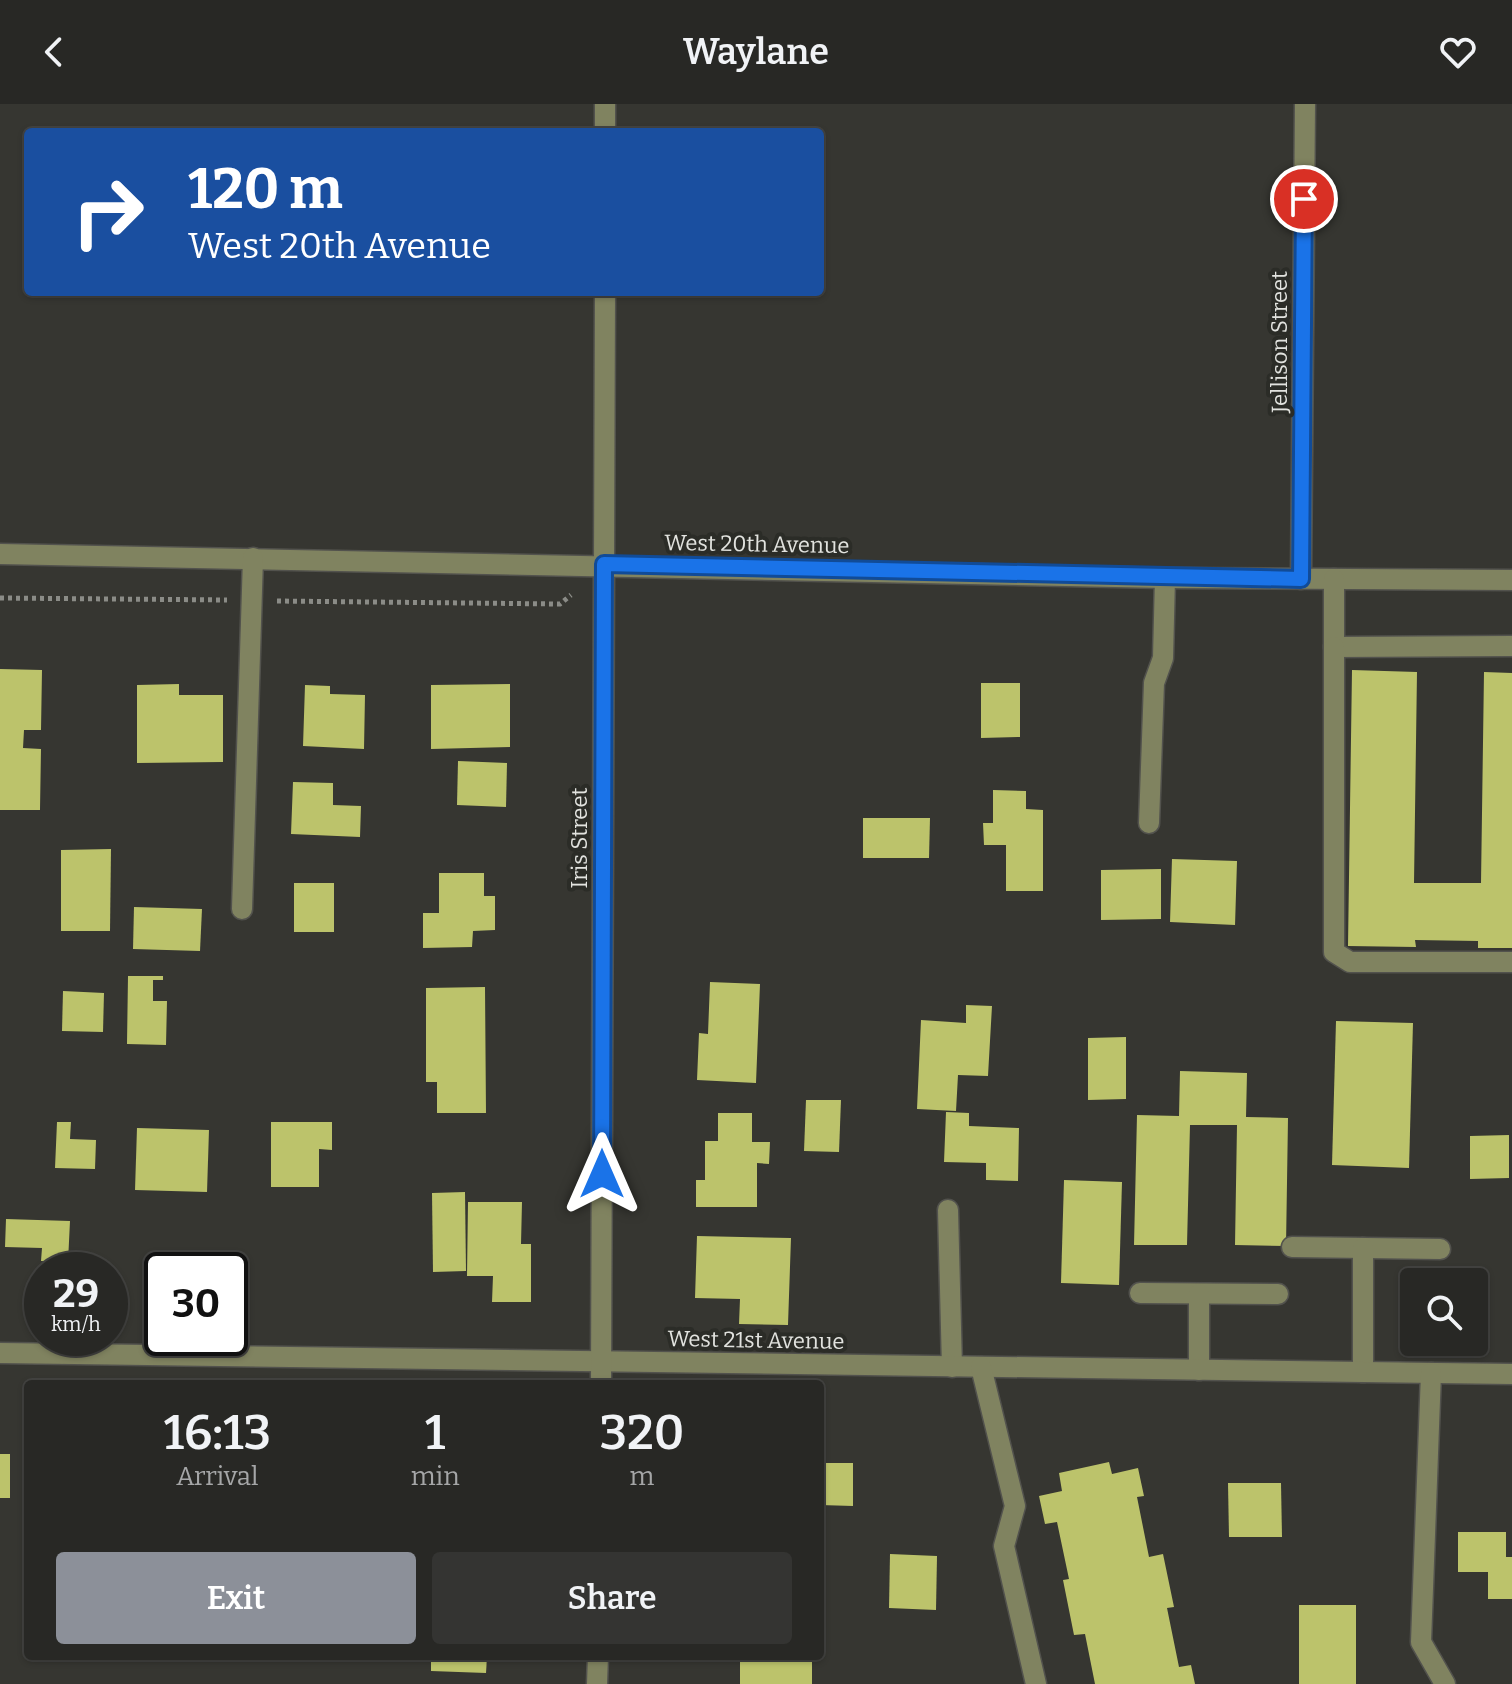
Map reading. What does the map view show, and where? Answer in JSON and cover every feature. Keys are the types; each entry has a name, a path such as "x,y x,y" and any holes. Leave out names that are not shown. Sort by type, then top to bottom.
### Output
{"street":[{"path":"605,104 605,128"},
{"name":"Jellison Street","path":"1301,579 1305,104"},
{"name":"Iris Street","path":"601,1380 605,296"},
{"name":"West 20th Avenue","path":"0,554 604,564 1165,578 1512,580"},
{"path":"242,909 253,558"},
{"path":"1149,823 1154,683 1163,658 1165,578"},
{"path":"1334,579 1334,952 1350,962 1512,962"},
{"path":"1334,647 1512,646"},
{"path":"948,1210 952,1367"},
{"path":"1292,1247 1440,1249"},
{"path":"1363,1248 1363,1372"},
{"path":"1140,1293 1278,1294"},
{"path":"1199,1294 1199,1370"},
{"name":"West 21st Avenue","path":"0,1353 1512,1374"},
{"path":"981,1367 1015,1506 1004,1546 1036,1684"},
{"path":"1431,1373 1421,1642 1445,1684"},
{"path":"597,1684 598,1660"}],"path":[{"path":"0,598 560,604 604,564"}],"building":[{"path":"0,669 42,670 41,730 24,730 23,748 41,749 40,810 0,810"},
{"path":"1352,670 1417,672 1414,883 1481,883 1484,672 1512,673 1512,948 1478,948 1478,941 1415,940 1416,947 1348,946"},
{"path":"981,683 1020,683 1020,737 981,738"},
{"path":"179,684 179,695 223,695 223,762 137,763 137,685"},
{"path":"510,684 510,747 431,749 431,685"},
{"path":"305,685 330,686 330,694 365,695 364,749 303,746"},
{"path":"458,761 507,763 506,807 457,805"},
{"path":"293,782 333,783 333,805 361,806 360,837 291,834"},
{"path":"993,790 1026,791 1026,809 1043,810 1043,891 1006,891 1006,845 984,845 983,823 993,823"},
{"path":"863,818 930,818 929,858 863,858"},
{"path":"111,849 110,931 61,931 61,850"},
{"path":"1172,859 1237,861 1235,925 1170,922"},
{"path":"1161,869 1161,919 1101,920 1101,870"},
{"path":"439,873 484,873 484,896 495,896 495,930 473,931 472,947 423,948 423,913 439,913"},
{"path":"294,883 334,883 334,932 294,932"},
{"path":"134,907 202,909 200,951 133,949"},
{"path":"128,976 163,976 163,980 153,980 153,1001 167,1001 166,1045 127,1044"},
{"path":"710,982 760,984 756,1083 697,1080 699,1033 708,1034"},
{"path":"485,987 486,1113 437,1113 437,1082 426,1082 426,988"},
{"path":"63,991 104,993 103,1032 62,1031"},
{"path":"966,1005 992,1006 988,1076 958,1075 956,1111 917,1109 921,1020 966,1023"},
{"path":"1336,1021 1413,1023 1409,1168 1332,1165"},
{"path":"1126,1037 1126,1099 1088,1100 1088,1038"},
{"path":"1180,1071 1247,1073 1246,1117 1288,1118 1286,1246 1235,1245 1237,1125 1190,1125 1187,1245 1134,1245 1137,1115 1179,1116"},
{"path":"806,1100 841,1100 839,1152 804,1151"},
{"path":"946,1112 969,1113 969,1126 1019,1128 1018,1181 986,1180 986,1163 944,1162"},
{"path":"718,1113 752,1113 752,1142 770,1142 769,1164 757,1163 757,1207 696,1207 696,1180 705,1180 705,1141 718,1141"},
{"path":"57,1122 71,1122 70,1139 96,1140 95,1169 55,1168"},
{"path":"271,1122 332,1122 332,1150 319,1149 319,1187 271,1187"},
{"path":"137,1128 209,1130 207,1192 135,1190"},
{"path":"1509,1135 1509,1178 1470,1179 1470,1136"},
{"path":"1064,1180 1122,1182 1119,1285 1061,1283"},
{"path":"465,1192 466,1271 433,1272 432,1193"},
{"path":"468,1202 522,1202 521,1244 531,1244 531,1302 492,1302 493,1276 467,1276"},
{"path":"6,1219 70,1221 68,1252 5,1247"},
{"path":"697,1236 791,1238 788,1325 739,1324 740,1299 695,1298"},
{"path":"0,1454 10,1454 10,1498 0,1498"},
{"path":"1109,1462 1112,1474 1138,1468 1144,1496 1137,1497 1149,1557 1163,1554 1174,1607 1167,1608 1179,1667 1191,1665 1195,1684 1095,1684 1085,1634 1074,1635 1063,1580 1069,1579 1057,1522 1045,1524 1039,1496 1062,1491 1059,1473"},
{"path":"824,1463 853,1463 853,1506 824,1505"},
{"path":"1228,1483 1281,1483 1282,1537 1229,1537"},
{"path":"1458,1532 1506,1532 1506,1557 1512,1557 1512,1599 1488,1599 1488,1572 1458,1572"},
{"path":"890,1554 937,1556 936,1610 889,1608"},
{"path":"1299,1605 1356,1605 1356,1684 1299,1684"},
{"path":"431,1660 487,1660 486,1673 431,1671"},
{"path":"740,1660 812,1660 812,1684 740,1684"}],"route":[{"path":"602,1174 604,564 1301,579 1304,199"}]}
